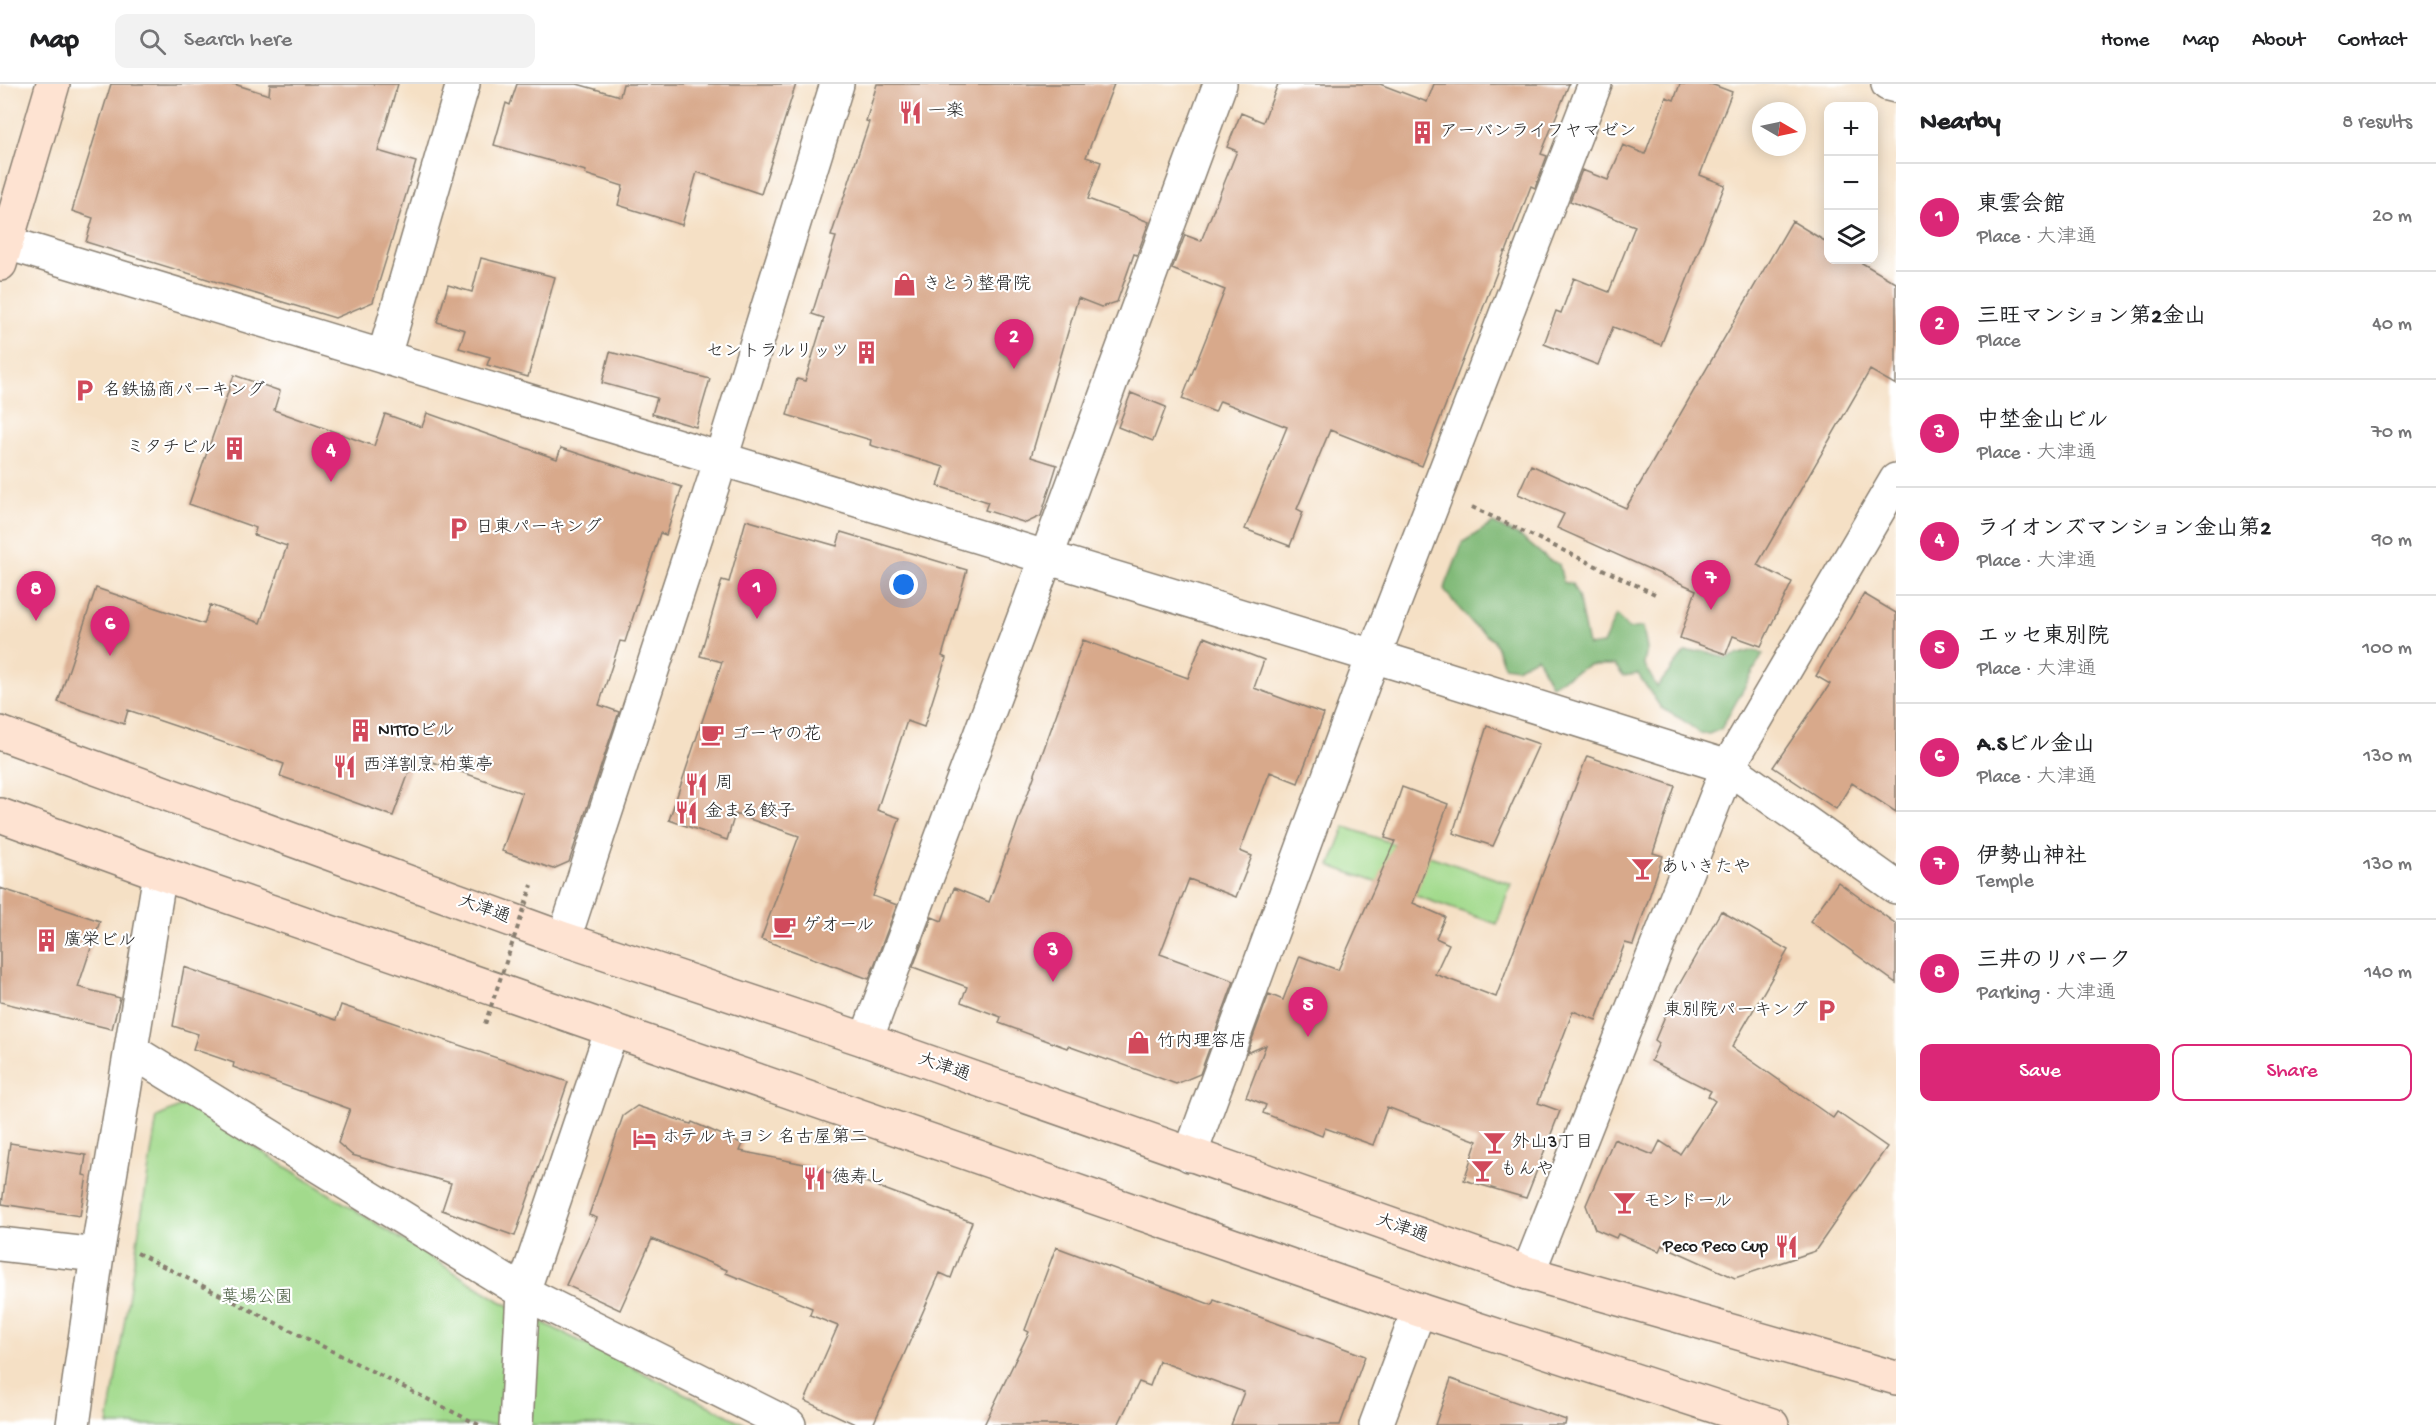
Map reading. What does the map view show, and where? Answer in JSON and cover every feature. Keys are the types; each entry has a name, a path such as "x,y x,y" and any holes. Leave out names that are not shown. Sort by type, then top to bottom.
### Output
{"street":[{"path":"53,84 3,254 384,356 1374,656 1728,767 1896,887"},
{"path":"384,356 463,84"},
{"path":"564,939 721,459 837,84"},
{"path":"866,1040 1220,84"},
{"path":"1190,1155 1374,656 1595,84"},
{"path":"1889,84 1896,86"},
{"path":"1528,1273 1728,767 1896,480"},
{"name":"大津通","path":"0,733 564,939 866,1040 1528,1273 1896,1378"},
{"path":"0,815 160,873 1419,1310 1772,1425"},
{"path":"72,1425 112,1252 132,1052 160,873"},
{"path":"516,1425 523,1292 612,1029"},
{"path":"132,1052 523,1292 789,1425"},
{"path":"0,1244 112,1252"},
{"path":"1376,1425 1419,1310"}],"path":[{"path":"1470,506 1657,595"},
{"path":"485,1024 532,885"},
{"path":"112,1252 479,1425"}],"green space":[{"path":"1493,523 1521,537 1549,560 1559,564 1563,582 1572,584 1578,596 1588,646 1603,644 1616,615 1629,629 1643,627 1647,649 1644,664 1657,687 1685,652 1704,651 1726,658 1754,650 1763,654 1721,729 1709,734 1700,733 1661,708 1638,674 1623,676 1615,665 1589,665 1551,685 1537,657 1517,668 1504,666 1494,641 1473,625 1444,590 1463,542"},
{"path":"1345,827 1511,884 1497,924 1330,866"},
{"name":"葉場公園","path":"186,1104 500,1301 747,1425 108,1425 157,1117"}],"building":[{"path":"111,84 234,84 269,95 270,84 398,84 378,151 416,162 373,302 335,318 86,242 93,218 72,211"},
{"path":"517,84 577,84 620,96 623,84 796,84 761,194 697,172 682,225 618,205 623,186 585,174 586,171 494,145 506,103 510,105"},
{"path":"877,84 1114,84 1086,157 1101,162 1088,199 1149,222 1137,255 1134,254 1117,302 1101,307 1078,298 1031,457 1057,465 1041,516 1026,523 985,510 988,502 938,486 944,467 870,445 871,440 787,415 797,379 805,381 824,318 812,314 836,237 831,236 869,122 866,121"},
{"path":"1278,84 1380,84 1427,102 1434,84 1569,84 1541,154 1547,156 1535,188 1531,186 1422,466 1330,430 1297,509 1303,512 1290,546 1245,529 1287,427 1220,401 1215,412 1182,399 1225,290 1172,269 1185,235 1201,241 1237,151 1227,147 1241,113 1263,122"},
{"path":"1680,84 1711,84 1732,92 1700,175 1725,185 1661,345 1613,327 1598,365 1544,344 1556,311 1561,313 1574,278 1609,292 1635,226 1570,201 1582,170 1608,180 1623,145 1645,154 1666,97 1674,100"},
{"path":"1792,221 1824,241 1824,264 1864,264 1896,283 1896,385 1870,370 1757,565 1792,582 1761,646 1733,636 1726,654 1680,638 1696,590 1557,528 1564,514 1518,494 1531,465 1626,508"},
{"path":"481,258 555,277 528,377 487,365 490,357 459,348 465,330 437,322 448,285 472,292"},
{"path":"610,352 710,379 696,427 652,414 657,398 602,383"},
{"path":"234,375 280,391 274,410 374,446 385,414 422,427 427,413 557,459 561,448 682,487 666,535 660,533 625,642 620,641 599,705 619,712 569,862 553,869 502,851 522,793 415,756 393,816 280,776 284,764 205,736 128,710 124,724 58,702 96,588 204,624 210,605 260,623 287,546 254,535 256,528 189,504"},
{"path":"1131,393 1166,407 1153,441 1118,427"},
{"path":"746,520 837,546 841,532 967,570 942,656 946,658 924,727 907,721 877,810 900,818 873,896 897,905 869,979 761,939 799,836 735,814 727,840 669,820 722,662 700,656 722,580 729,582"},
{"path":"1864,594 1896,613 1896,812 1852,783 1836,809 1773,767 1830,684 1816,676"},
{"path":"1204,637 1264,660 1254,688 1324,714 1298,783 1270,772 1240,851 1252,856 1236,897 1189,879 1160,954 1234,981 1200,1074 1176,1084 999,1023 1001,1017 961,1002 967,987 913,967 932,917 942,921 954,888 989,902 1083,640 1188,678"},
{"path":"1487,726 1539,744 1493,846 1453,833"},
{"path":"1587,756 1675,786 1653,853 1663,856 1633,945 1625,943 1596,1020 1573,1011 1538,1103 1560,1111 1526,1198 1464,1180 1477,1141 1387,1107 1373,1145 1325,1128 1322,1136 1263,1113 1266,1105 1246,1097 1266,1045 1247,1053 1269,994 1283,1000 1300,956 1338,970 1395,841 1385,838 1402,787 1448,804 1413,903 1445,917 1436,938 1449,944 1435,974 1496,997"},
{"path":"1838,882 1896,924 1896,983 1810,921"},
{"path":"0,888 100,921 78,987 120,998 112,1029 0,1002"},
{"path":"1721,911 1788,950 1732,1047 1833,1118 1837,1112 1887,1147 1815,1251 1735,1278 1662,1245 1659,1251 1618,1234 1616,1238 1595,1229 1586,1205 1614,1139 1653,1155 1660,1141 1680,1154 1715,1101 1708,1096 1711,1091 1651,1061 1659,1043 1655,1040 1675,992"},
{"path":"184,967 336,1020 341,1005 568,1082 515,1236 442,1210 451,1183 352,1155 338,1143 350,1109 233,1067 234,1063 193,1049 198,1034 173,1026"},
{"path":"637,1106 691,1124 692,1122 743,1144 740,1151 804,1164 859,1183 860,1180 972,1222 951,1278 940,1273 873,1425 857,1425 805,1401 838,1326 810,1315 812,1308 726,1273 727,1270 652,1239 620,1310 566,1285 597,1218 589,1215 623,1116"},
{"path":"10,1143 86,1155 83,1175 87,1176 80,1216 2,1204"},
{"path":"1056,1247 1212,1305 1214,1300 1365,1356 1340,1425 1231,1425 1244,1392 1159,1361 1150,1386 1139,1382 1118,1425 984,1425 1029,1332 1025,1330"},
{"path":"1451,1379 1566,1420 1565,1425 1435,1425"}],"place":[{"name":"一楽","path":"910,112"},
{"name":"アーバンライフヤマゼン","path":"1422,132"},
{"name":"きとう整骨院","path":"905,285"},
{"name":"セントラルリッツ","path":"867,352"},
{"name":"三旺マンション第2金山","path":"1014,369"},
{"name":"名鉄協商パーキング","path":"85,391"},
{"name":"ミタチビル","path":"234,448"},
{"name":"ライオンズマンション金山第2","path":"331,482"},
{"name":"日東パーキング","path":"458,528"},
{"name":"伊勢山神社","path":"1711,610"},
{"name":"東雲会館","path":"757,619"},
{"name":"三井のリパーク","path":"36,621"},
{"name":"A.Sビル金山","path":"110,656"},
{"name":"NITTOビル","path":"360,731"},
{"name":"ゴーヤの花","path":"713,735"},
{"name":"西洋割烹 柏葉亭","path":"345,766"},
{"name":"周","path":"697,784"},
{"name":"金まる餃子","path":"687,812"},
{"name":"あいきたや","path":"1643,868"},
{"name":"ゲオール","path":"785,926"},
{"name":"廣栄ビル","path":"46,941"},
{"name":"中埜金山ビル","path":"1053,982"},
{"name":"東別院パーキング","path":"1826,1011"},
{"name":"エッセ東別院","path":"1308,1037"},
{"name":"竹内理容店","path":"1139,1042"},
{"name":"ホテル キヨシ 名古屋第二","path":"644,1138"},
{"name":"外山3丁目","path":"1494,1143"},
{"name":"もんや","path":"1482,1170"},
{"name":"徳寿し","path":"814,1178"},
{"name":"モンドール","path":"1625,1202"},
{"name":"Peco Peco Cup","path":"1786,1247"}]}
